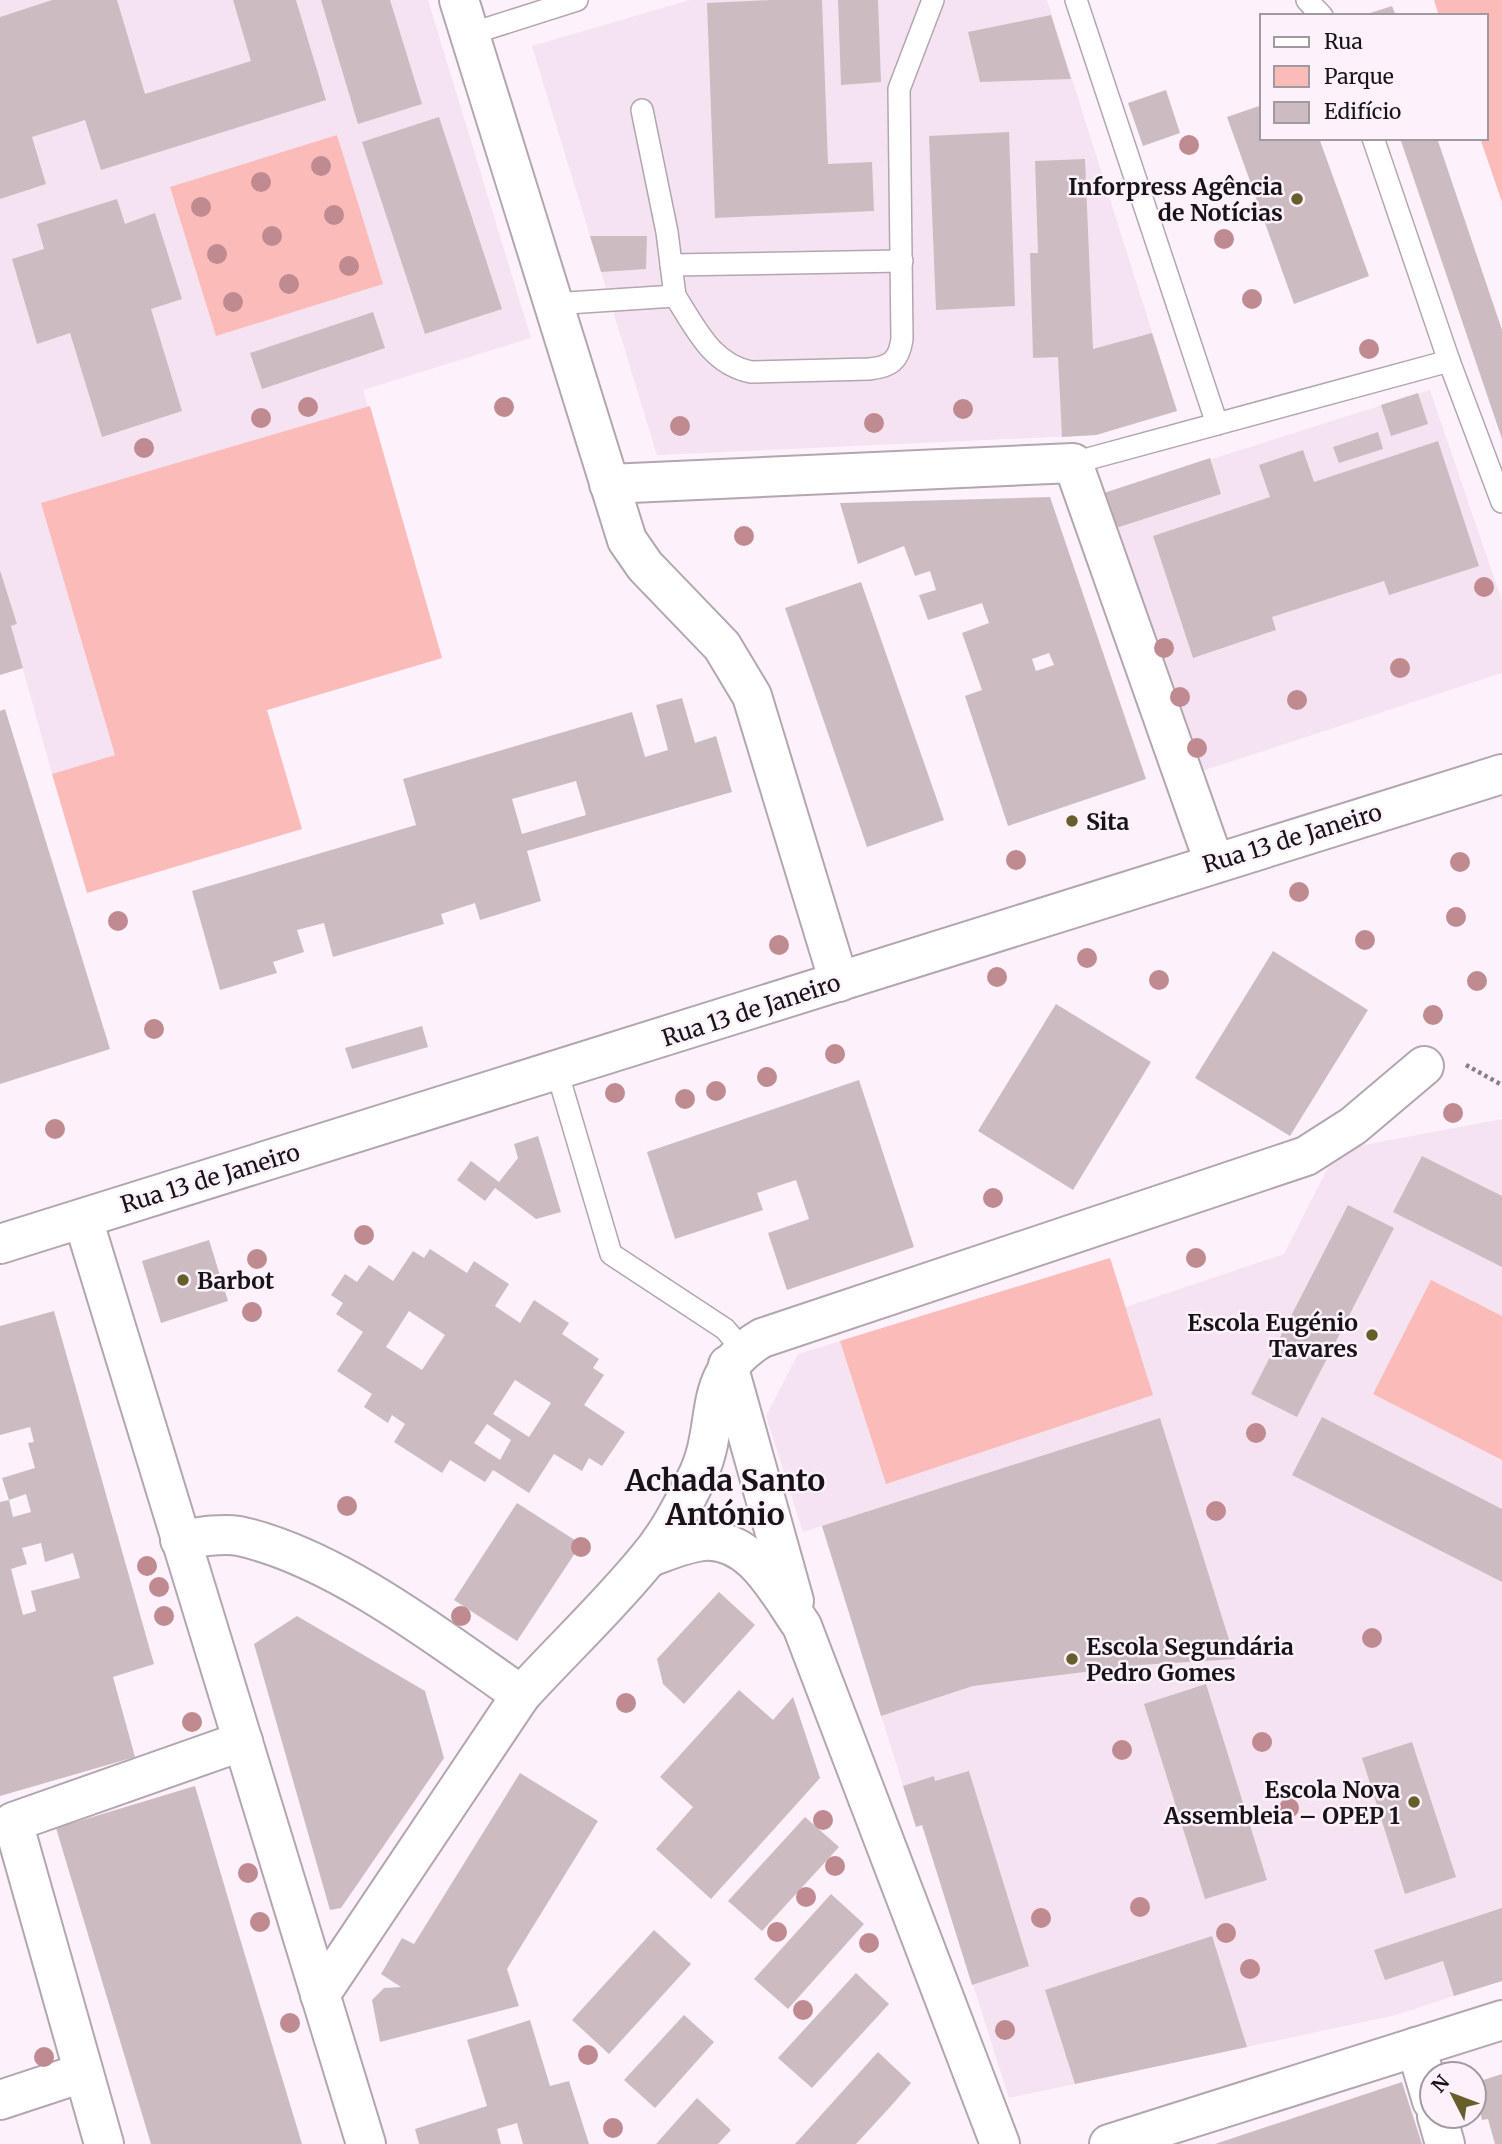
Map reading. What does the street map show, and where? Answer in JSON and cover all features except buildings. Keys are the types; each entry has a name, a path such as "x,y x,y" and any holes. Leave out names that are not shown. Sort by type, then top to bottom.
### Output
{"street":[{"path":"465,17 627,540 659,581 722,646 752,696 839,982"},
{"path":"609,484 1073,463 1214,862"},
{"name":"Rua 13 de Janeiro","path":"0,1244 1502,774"},
{"path":"320,1995 521,1695 650,1557 697,1477 707,1447 717,1389 735,1357 762,1338 1306,1156 1353,1126 1424,1066"},
{"path":"83,1219 366,2144"},
{"path":"735,1357 802,1626 1000,2144"},
{"path":"180,1540 237,1536 278,1549 334,1573 438,1637 521,1695"},
{"path":"650,1557 704,1541 726,1544 748,1555 802,1626"},
{"path":"104,2144 13,1822 243,1741"},
{"path":"1109,2144 1502,2020"},
{"path":"1416,2047 1420,2060"},
{"path":"0,2099 82,2073"}],"lane":[{"path":"465,17 577,0"},
{"path":"642,110 675,296 712,352 735,369 751,372 886,368 901,352 899,89 933,0"},
{"path":"1076,0 1217,424"},
{"path":"1307,0 1320,14"},
{"path":"1374,140 1449,361 1502,502"},
{"path":"671,265 901,261"},
{"path":"552,304 675,296"},
{"path":"1073,463 1449,361"},
{"path":"557,1071 611,1254 725,1329 735,1357"}],"shaded area":[{"path":"0,0 428,0 531,338 363,390 442,658 52,774 11,626 17,624 0,569"},
{"path":"690,0 1047,0 1177,411 1096,435 657,455 532,46"},
{"path":"1430,390 1502,601 1502,673 1199,772 1101,494"},
{"name":"Escola Segundária Pedro Gomes","path":"1502,1119 1502,1980 1396,2015 1009,2098 922,1825 916,1827 822,1526 803,1532 766,1416 798,1354 1110,1258 1126,1307 1284,1254 1337,1150"}],"green space":[{"path":"1434,0 1502,0 1502,202 1481,140 1488,140 1488,14 1438,14"},
{"path":"337,135 383,284 216,336 170,187"},
{"path":"370,406 442,658 267,710 302,829 87,893 52,774 115,755 41,503"},
{"path":"1110,1258 1153,1395 886,1484 840,1341"},
{"path":"1431,1280 1502,1316 1502,1460 1373,1394"}],"place":[{"name":"Inforpress Agência de Notícias","path":"1297,199"},
{"name":"Sita","path":"1072,821"},
{"name":"Barbot","path":"183,1280"},
{"name":"Escola Eugénio Tavares","path":"1372,1335"},
{"name":"Escola Segundária Pedro Gomes","path":"1072,1659"},
{"name":"Escola Nova Assembleia – OPEP 1","path":"1414,1802"}],"district":[{"name":"Achada Santo António","path":"725,1497"}]}
